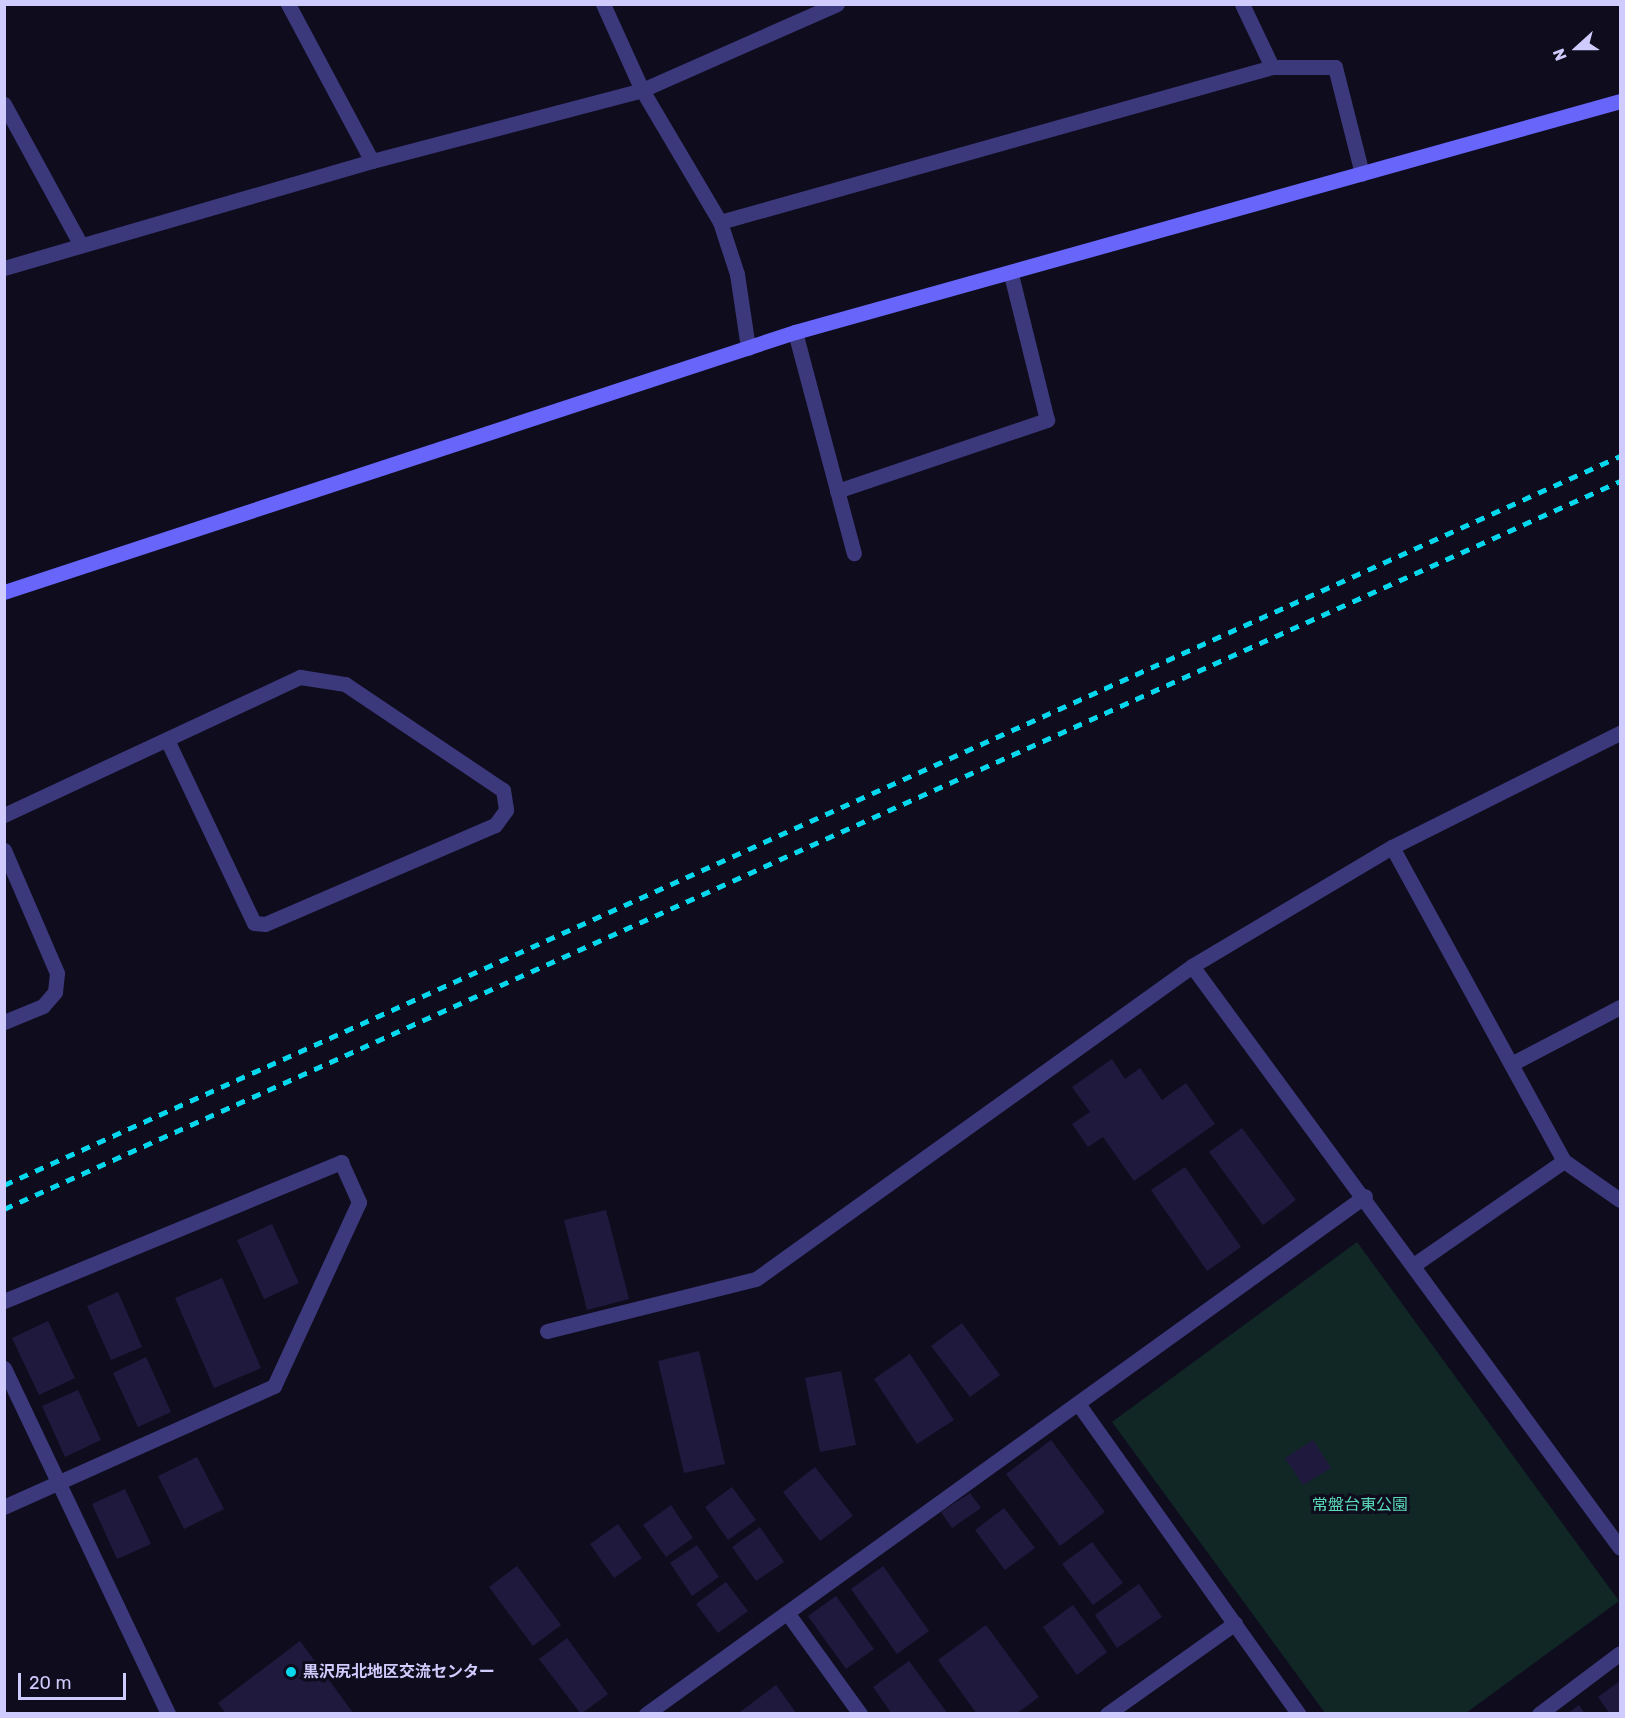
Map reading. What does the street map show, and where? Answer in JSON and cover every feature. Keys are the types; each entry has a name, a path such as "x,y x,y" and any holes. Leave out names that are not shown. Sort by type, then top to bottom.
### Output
{"street":[{"path":"288,4 372,161"},
{"path":"603,4 642,90 720,222 737,274 748,348"},
{"path":"4,268 372,161 642,90 837,4"},
{"path":"1242,4 1272,67"},
{"path":"720,222 1272,67 1335,67 1362,174"},
{"path":"4,592 795,332 1011,274 1620,101"},
{"path":"4,104 81,244"},
{"path":"837,491 1047,420 1011,274"},
{"path":"795,332 854,553"},
{"path":"4,815 300,677 319,677 345,684 503,790 506,810 495,825 265,924 254,922 167,740"},
{"path":"547,1331 756,1279 1192,966 1392,847 1620,733"},
{"path":"1392,847 1564,1161 1620,1200"},
{"path":"4,850 57,974 55,992 43,1006 4,1022"},
{"path":"1192,966 1365,1196 1620,1548"},
{"path":"1511,1064 1620,1007"},
{"path":"1415,1264 1564,1161"},
{"path":"4,1301 341,1162 359,1202 274,1386 4,1507"},
{"path":"646,1713 1079,1405 1365,1196"},
{"path":"4,1368 61,1482 168,1713"},
{"path":"1079,1405 1299,1713"},
{"path":"788,1614 860,1713"},
{"path":"1107,1713 1235,1623"},
{"path":"1539,1713 1620,1653"}],"green space":[{"name":"常盤台東公園","path":"1357,1242 1619,1601 1466,1713 1325,1713 1112,1422"}],"building":[{"path":"1112,1059 1125,1079 1140,1068 1162,1100 1186,1083 1215,1124 1134,1181 1103,1137 1088,1147 1072,1124 1090,1112 1072,1087"},
{"path":"1242,1128 1296,1200 1263,1225 1209,1152"},
{"path":"1185,1167 1241,1247 1207,1271 1151,1190"},
{"path":"606,1210 629,1299 587,1310 564,1220"},
{"path":"272,1224 299,1283 264,1299 237,1240"},
{"path":"222,1278 261,1368 214,1388 175,1298"},
{"path":"118,1292 142,1347 111,1360 87,1306"},
{"path":"48,1321 75,1378 39,1395 12,1338"},
{"path":"962,1323 1000,1375 970,1397 931,1346"},
{"path":"699,1351 725,1464 684,1473 658,1361"},
{"path":"910,1354 954,1420 917,1444 874,1379"},
{"path":"146,1357 171,1412 138,1427 113,1373"},
{"path":"841,1371 856,1445 820,1452 805,1378"},
{"path":"78,1390 101,1440 65,1457 42,1406"},
{"path":"1051,1440 1105,1512 1060,1546 1006,1474"},
{"path":"1313,1440 1331,1468 1303,1485 1285,1458"},
{"path":"197,1457 224,1509 184,1529 158,1476"},
{"path":"815,1467 853,1516 820,1541 783,1492"},
{"path":"732,1487 756,1520 728,1540 705,1507"},
{"path":"125,1489 151,1544 117,1559 92,1504"},
{"path":"970,1493 981,1508 952,1528 941,1512"},
{"path":"671,1505 693,1538 666,1557 643,1525"},
{"path":"1004,1508 1035,1548 1005,1570 975,1530"},
{"path":"618,1524 642,1558 614,1578 590,1544"},
{"path":"760,1527 784,1562 756,1581 732,1547"},
{"path":"1092,1542 1123,1583 1093,1605 1062,1564"},
{"path":"697,1545 719,1577 692,1596 670,1563"},
{"path":"517,1566 561,1625 533,1646 489,1587"},
{"path":"883,1566 929,1631 897,1654 851,1589"},
{"path":"726,1582 748,1611 718,1633 696,1604"},
{"path":"1139,1584 1162,1617 1117,1648 1095,1615"},
{"path":"836,1596 874,1649 846,1669 808,1616"},
{"path":"1073,1605 1107,1652 1077,1675 1043,1627"},
{"path":"986,1625 1039,1697 1016,1714 977,1714 938,1660"},
{"path":"567,1638 608,1694 581,1714 539,1659"},
{"name":"黒沢尻北地区交流センター","path":"300,1641 354,1714 226,1714 218,1703"},
{"path":"909,1661 948,1714 892,1714 873,1687"},
{"path":"1620,1681 1620,1714 1610,1714 1598,1697"},
{"path":"776,1685 797,1714 741,1714 740,1712"},
{"path":"1579,1705 1585,1714 1567,1714"}],"railway":[{"path":"4,1185 1620,456"},
{"path":"4,1209 1620,481"}],"place":[{"name":"黒沢尻北地区交流センター","path":"291,1672"}]}
